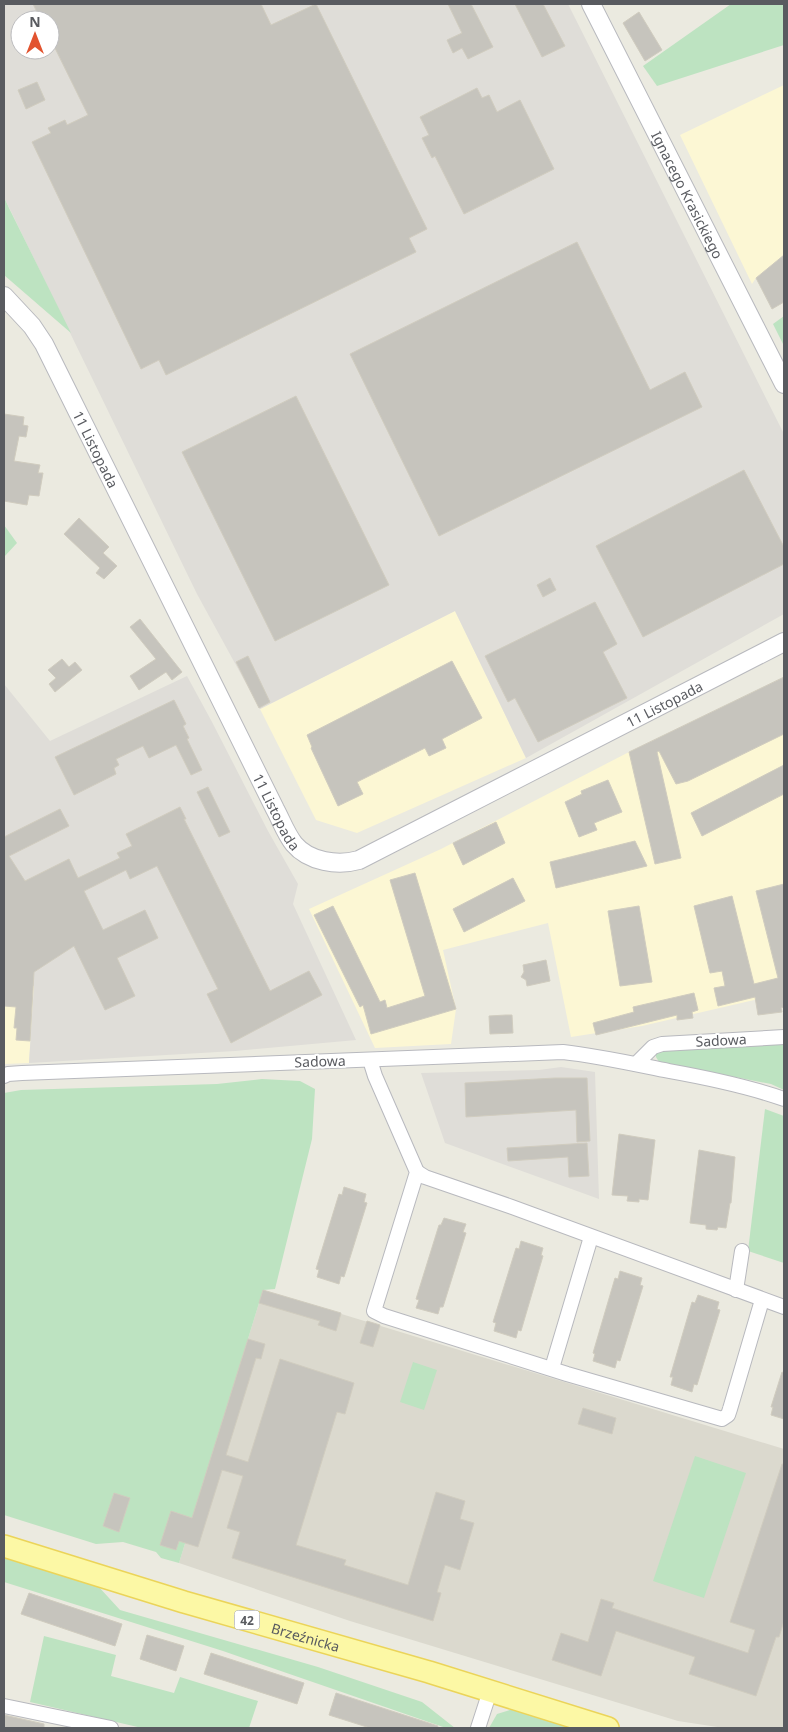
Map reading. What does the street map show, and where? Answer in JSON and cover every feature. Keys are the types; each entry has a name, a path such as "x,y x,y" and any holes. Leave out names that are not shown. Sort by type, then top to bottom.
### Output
{"main road":[{"name":"Brzeźnicka","path":"4,1546 184,1602 429,1672 608,1728"}],"street":[{"name":"Ignacego Krasickiego","path":"591,4 784,384"},
{"name":"11 Listopada","path":"4,296 32,326 44,344 275,809 293,843 309,856 339,863 359,860 784,642"},
{"name":"Sadowa","path":"636,1064 653,1047 662,1044 784,1037"},
{"name":"Sadowa","path":"4,1076 22,1073 563,1052 598,1056 727,1083 784,1099"},
{"path":"370,1060 375,1076 417,1172 425,1177 784,1307"},
{"path":"417,1172 412,1183 374,1310 394,1319 567,1374 722,1419 728,1415 762,1300"},
{"path":"552,1368 591,1237"},
{"path":"736,1290 742,1251"},
{"path":"478,1728 490,1691"},
{"path":"4,1706 74,1724 111,1728"}],"shaded area":[{"path":"4,4 568,4 784,434 784,614 526,758 455,611 260,709 197,594 4,197"},
{"path":"784,85 784,255 756,278 752,284 680,135"},
{"path":"455,611 526,758 357,833 316,820 260,709"},
{"path":"187,676 268,831 298,884 293,904 356,1040 235,1051 29,1063 34,986 18,984 4,963 4,684 50,741"},
{"path":"784,677 784,993 642,1026 571,1037 548,923 443,950 456,1009 451,1044 375,1048 309,909 441,849 629,752"},
{"path":"4,963 18,984 34,986 29,1063 4,1064"},
{"path":"561,1067 595,1072 599,1199 445,1143 421,1073 539,1070"},
{"path":"263,1290 784,1449 784,1728 724,1728 678,1721 350,1621 179,1563"}],"green space":[{"path":"731,4 784,4 784,45 657,86 643,66"},
{"path":"4,197 9,208 71,333 4,275"},
{"path":"784,316 784,346 773,324"},
{"path":"4,525 17,543 4,557"},
{"path":"784,1041 784,1090 771,1084 659,1062 656,1057 656,1053 662,1049"},
{"path":"262,1079 300,1081 315,1089 312,1139 275,1289 263,1290 179,1563 161,1558 156,1552 123,1542 96,1544 4,1515 4,1093 21,1090 217,1084"},
{"path":"765,1109 784,1116 784,1263 748,1251"},
{"path":"413,1362 437,1370 424,1410 400,1402"},
{"path":"695,1456 746,1473 704,1598 653,1581"},
{"path":"4,1555 98,1586 120,1610 318,1667 422,1702 455,1728 446,1728 223,1651 4,1582"},
{"path":"44,1636 116,1655 111,1676 174,1693 180,1677 258,1701 249,1728 142,1728 30,1702"},
{"path":"516,1708 576,1728 489,1728 497,1714"}],"building":[{"path":"33,4 261,4 271,25 316,4 427,229 409,238 416,252 166,375 159,360 141,369 32,142 51,133 48,128 65,120 67,125 88,115 60,58 60,10 36,10"},
{"path":"448,4 471,4 493,47 468,59 462,48 453,53 447,40 462,33"},
{"path":"515,4 543,4 565,46 542,57"},
{"path":"639,12 662,50 645,61 623,23"},
{"path":"37,82 45,100 26,109 18,90"},
{"path":"477,88 482,98 489,95 497,112 520,100 554,169 464,214 435,156 432,158 422,138 429,135 420,117"},
{"path":"577,242 650,390 685,372 702,407 439,536 350,354"},
{"path":"784,255 784,302 772,309 756,278"},
{"path":"296,396 389,585 275,641 182,452"},
{"path":"4,414 24,417 23,425 28,426 26,437 19,436 14,461 40,465 38,473 43,473 39,496 29,495 27,505 4,501"},
{"path":"744,470 784,547 784,564 643,637 596,546"},
{"path":"79,518 109,547 103,553 117,566 104,579 96,573 100,568 64,534"},
{"path":"550,578 556,590 543,597 537,585"},
{"path":"595,602 617,644 603,652 627,698 538,742 515,698 508,702 485,656"},
{"path":"140,619 182,672 172,680 166,672 139,690 130,676 156,659 130,627"},
{"path":"248,656 270,702 259,708 236,662"},
{"path":"62,659 69,667 75,662 82,670 55,692 49,684 56,678 48,670"},
{"path":"452,661 482,718 442,739 446,748 429,756 425,748 357,782 363,794 338,806 311,748 307,735"},
{"path":"784,677 784,734 688,781 676,784 659,751 657,752 681,858 655,864 629,752"},
{"path":"174,700 186,724 183,726 189,738 187,739 202,770 191,775 176,745 149,758 143,746 116,759 119,765 114,768 116,774 74,795 55,757"},
{"path":"784,765 784,794 702,836 691,813"},
{"path":"608,780 622,812 594,823 597,830 579,837 565,802 582,794 581,791"},
{"path":"208,787 230,832 219,837 197,792"},
{"path":"180,807 186,819 184,819 270,991 309,971 322,995 231,1043 207,994 218,989 157,866 130,879 126,870 84,891 103,930 145,910 158,938 117,958 135,996 105,1010 74,946 34,972 30,1041 16,1040 17,1028 14,1028 16,1007 4,1006 4,837 60,809 69,826 9,856 25,881 69,859 78,878 120,858 117,853 132,846 126,834"},
{"path":"496,822 505,843 463,865 453,843"},
{"path":"635,841 647,866 556,888 550,862"},
{"path":"415,873 456,1009 371,1034 363,1005 360,1007 314,915 333,906 380,1002 385,1000 387,1008 425,996 390,880"},
{"path":"513,878 525,901 464,932 453,909"},
{"path":"784,884 784,1007 781,1008 782,1012 758,1015 755,997 718,1006 714,988 725,986 722,971 710,973 694,906 732,896 754,984 778,978 756,891"},
{"path":"639,906 652,982 620,986 608,911"},
{"path":"546,960 550,981 527,986 526,980 521,977 524,972 523,965"},
{"path":"694,993 698,1010 692,1012 693,1018 677,1020 677,1015 596,1035 593,1023 634,1012 633,1007"},
{"path":"512,1015 513,1033 490,1034 489,1016"},
{"path":"587,1078 590,1141 577,1142 576,1110 466,1117 465,1083"},
{"path":"619,1134 655,1140 648,1200 639,1199 639,1202 627,1201 628,1196 612,1195"},
{"path":"587,1143 589,1176 569,1177 568,1157 508,1161 507,1148"},
{"path":"699,1150 735,1157 731,1203 726,1228 718,1227 717,1230 706,1229 706,1225 690,1223"},
{"path":"344,1187 366,1194 364,1202 367,1203 344,1277 341,1276 339,1284 317,1277 319,1270 316,1269 339,1194 342,1195"},
{"path":"444,1218 466,1224 463,1232 466,1233 443,1307 440,1307 438,1314 416,1308 419,1300 416,1299 439,1225 441,1225"},
{"path":"521,1241 543,1248 541,1255 543,1256 521,1331 518,1330 516,1338 494,1331 496,1323 493,1322 516,1248 519,1249"},
{"path":"620,1271 642,1278 640,1285 643,1286 620,1361 617,1360 615,1368 593,1361 595,1354 593,1353 615,1278 618,1279"},
{"path":"263,1290 341,1313 336,1331 318,1325 320,1321 259,1303"},
{"path":"698,1295 719,1302 717,1309 720,1310 697,1385 694,1384 692,1392 671,1385 673,1377 670,1377 692,1302 695,1303"},
{"path":"367,1321 380,1325 373,1347 360,1343"},
{"path":"248,1339 265,1344 261,1359 256,1358 226,1455 248,1462 280,1359 354,1383 345,1414 337,1412 296,1545 346,1560 344,1565 408,1585 436,1492 465,1501 460,1519 474,1523 460,1570 445,1565 437,1592 441,1593 433,1621 232,1558 240,1532 227,1528 243,1476 222,1470 198,1547 179,1541 176,1550 160,1545 171,1511 192,1518"},
{"path":"782,1372 784,1373 784,1419 771,1415 773,1407 771,1407"},
{"path":"583,1408 616,1418 612,1434 578,1424"},
{"path":"782,1464 784,1464 784,1621 779,1637 776,1637 756,1696 689,1674 695,1657 616,1631 601,1676 552,1660 561,1633 588,1642 601,1599 614,1603 612,1608 748,1653 755,1630 730,1622"},
{"path":"114,1493 130,1498 119,1532 103,1526"},
{"path":"29,1593 122,1624 115,1646 21,1614"},
{"path":"147,1635 184,1646 176,1671 140,1659"},
{"path":"211,1653 304,1683 297,1704 204,1674"},
{"path":"336,1693 438,1726 437,1728 370,1728 329,1715"},
{"path":"4,1715 44,1724 44,1728 4,1728"}]}
